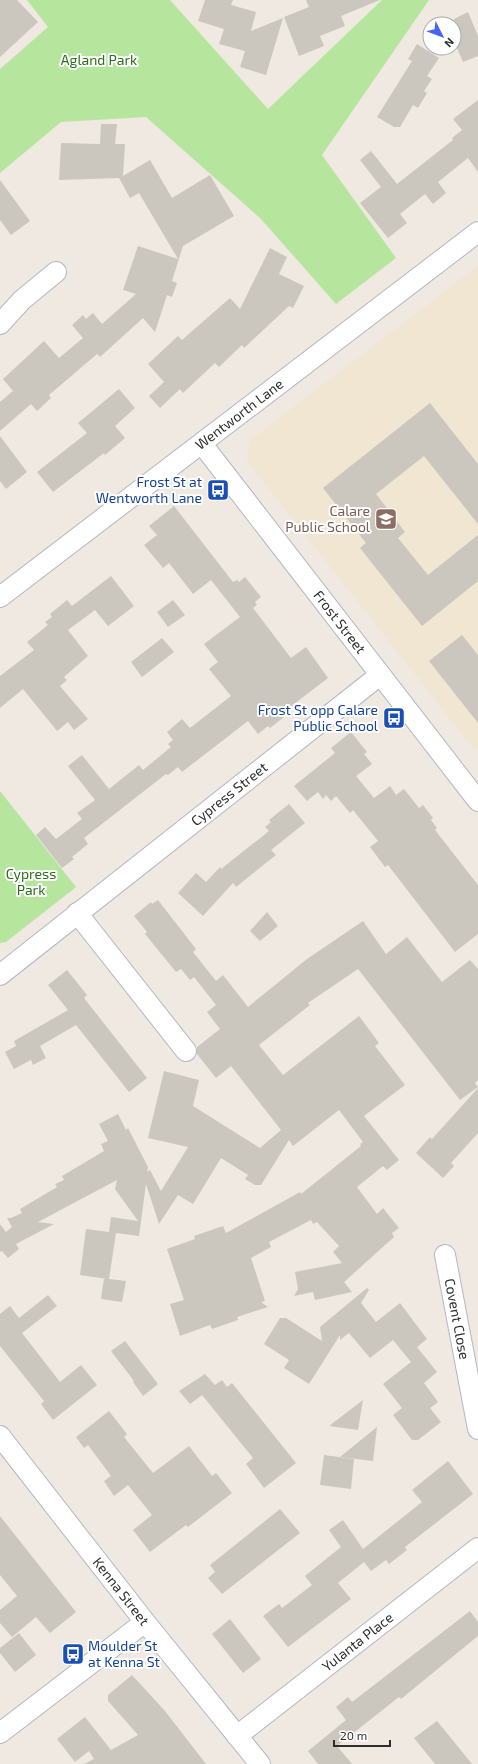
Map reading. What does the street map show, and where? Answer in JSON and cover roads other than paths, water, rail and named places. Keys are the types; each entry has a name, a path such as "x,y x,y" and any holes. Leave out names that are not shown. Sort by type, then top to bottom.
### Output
{"street":[{"name":"Wentworth Lane","path":"0,597 478,232"},
{"path":"0,324 22,300 56,272"},
{"name":"Frost Street","path":"202,444 478,801"},
{"name":"Cypress Street","path":"0,975 380,675"},
{"path":"77,913 186,1051"},
{"name":"Covent Close","path":"445,1255 478,1429"},
{"name":"Kenna Street","path":"0,1436 145,1622 260,1764"},
{"name":"Yulanta Place","path":"237,1736 478,1548"},
{"path":"0,1733 145,1622"}],"place":[{"name":"Frost St at Wentworth Lane","path":"218,490"},
{"name":"Calare Public School","path":"386,519"},
{"name":"Frost St opp Calare Public School","path":"394,718"},
{"name":"Moulder St at Kenna St","path":"73,1654"}],"park label":[{"name":"Agland Park","path":"99,60"},
{"name":"Cypress Park","path":"31,882"}]}
